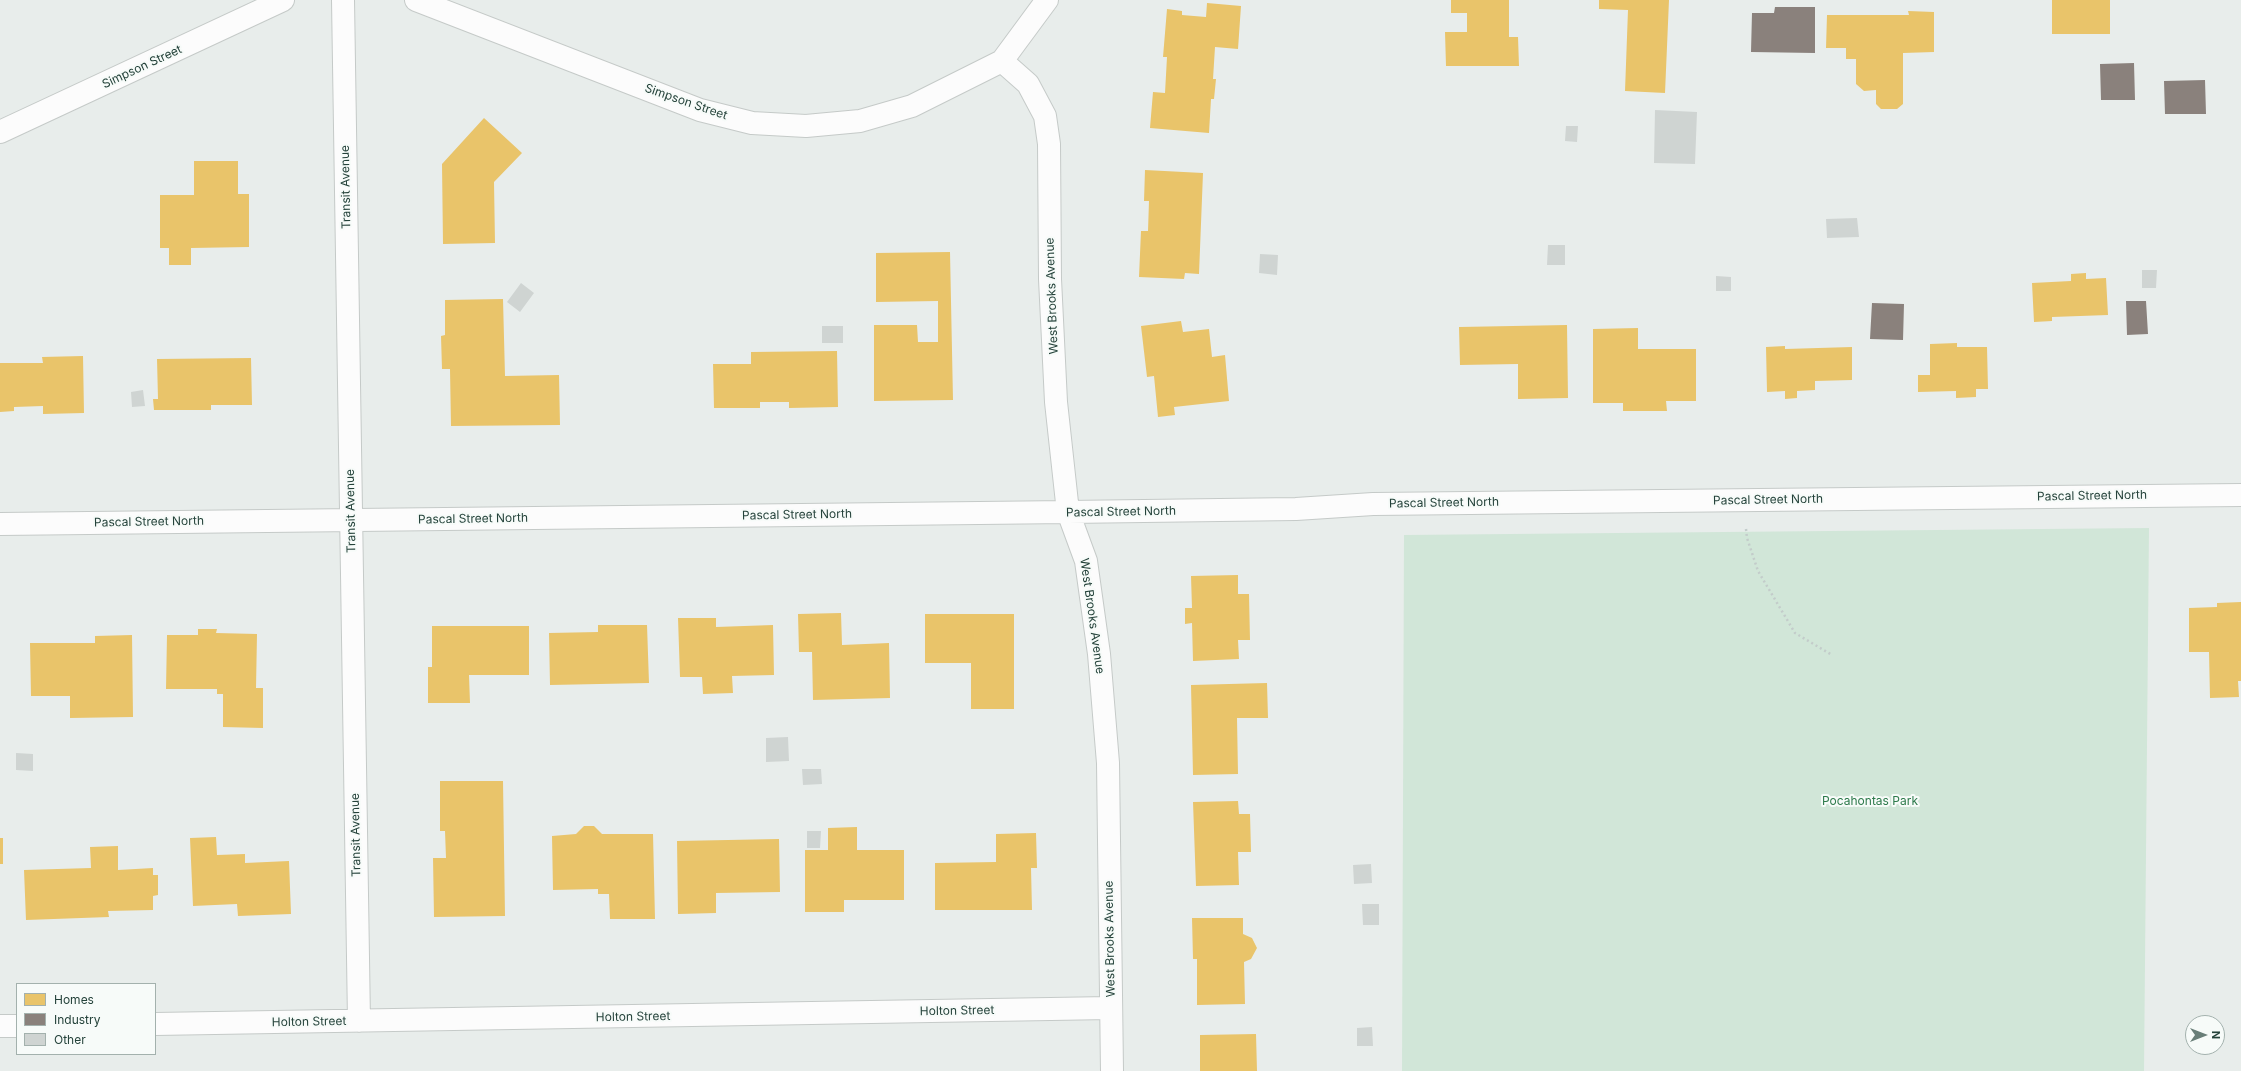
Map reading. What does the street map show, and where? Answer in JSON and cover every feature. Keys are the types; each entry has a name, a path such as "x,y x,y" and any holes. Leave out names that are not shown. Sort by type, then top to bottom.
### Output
{"street":[{"name":"Simpson Street","path":"0,132 283,0"},
{"name":"Transit Avenue","path":"343,0 359,1022"},
{"name":"Simpson Street","path":"416,0 700,110 752,123 806,126 860,121 912,106 1002,61 1047,0"},
{"name":"West Brooks Avenue","path":"1002,61 1028,84 1045,116 1049,144 1050,280 1056,402 1068,512 1086,561 1099,654 1108,763 1112,1071"},
{"name":"Pascal Street North","path":"0,524 1296,509 1373,504 2241,495"},
{"name":"Holton Street","path":"156,1024 359,1022 1110,1008"},
{"path":"0,1026 16,1026"}],"path":[{"path":"1745,500 1747,538 1758,571 1796,634 1832,655"}],"green space":[{"name":"Pocahontas Park","path":"2149,528 2144,1071 1402,1071 1404,535"}],"building: Homes":[{"path":"1451,0 1509,0 1509,37 1518,37 1519,66 1446,66 1445,32 1467,32 1467,13 1451,13"},
{"path":"1599,0 1669,0 1665,93 1625,91 1628,10 1599,9"},
{"path":"2052,0 2110,0 2110,34 2052,34"},
{"path":"1207,3 1241,6 1238,49 1215,47 1213,79 1216,79 1214,99 1211,99 1209,133 1150,128 1153,92 1165,93 1167,57 1163,57 1167,9 1182,11 1182,15 1206,17"},
{"path":"1908,11 1934,12 1934,52 1903,53 1903,104 1897,109 1881,109 1876,104 1876,90 1864,91 1856,84 1856,59 1846,59 1846,48 1826,48 1827,15 1909,15"},
{"path":"484,118 522,153 494,182 495,243 443,244 442,164"},
{"path":"194,161 238,161 238,194 249,194 249,247 191,248 191,265 169,265 169,248 160,248 160,195 194,195"},
{"path":"1145,170 1203,173 1199,274 1185,273 1184,279 1139,277 1141,231 1148,231 1149,201 1144,201"},
{"path":"950,252 953,400 874,401 874,325 917,325 918,342 938,342 938,301 876,302 876,253"},
{"path":"2086,273 2086,279 2106,278 2108,315 2052,317 2052,321 2034,322 2032,283 2071,281 2071,274"},
{"path":"503,299 505,376 559,375 560,425 451,426 450,369 442,369 441,336 445,335 445,300"},
{"path":"1181,321 1183,332 1209,329 1212,357 1225,355 1229,401 1174,407 1175,415 1158,417 1154,376 1147,377 1141,326"},
{"path":"1567,325 1568,398 1518,399 1518,364 1460,365 1459,327"},
{"path":"1638,328 1638,349 1696,349 1696,401 1666,401 1667,411 1623,411 1623,403 1593,403 1593,329"},
{"path":"1957,343 1957,347 1987,347 1988,389 1976,389 1976,397 1956,398 1956,391 1918,392 1918,375 1930,375 1930,344"},
{"path":"1785,346 1785,349 1852,347 1852,380 1815,381 1815,390 1797,391 1797,398 1785,399 1785,391 1767,392 1766,347"},
{"path":"837,351 838,407 789,408 789,402 760,402 760,408 714,408 713,364 751,364 751,352"},
{"path":"83,356 84,413 43,414 43,406 14,407 14,411 0,412 0,363 43,363 42,357"},
{"path":"251,358 252,405 211,405 211,410 154,410 153,399 158,399 157,359"},
{"path":"1238,575 1238,594 1249,594 1250,640 1238,640 1239,659 1193,661 1192,623 1185,624 1185,608 1192,608 1191,576"},
{"path":"2241,602 2241,681 2238,681 2239,697 2210,698 2209,652 2189,652 2189,608 2217,607 2217,603"},
{"path":"841,613 842,645 889,643 890,698 813,700 812,652 799,652 798,614"},
{"path":"925,614 1014,614 1014,709 971,709 971,663 925,663"},
{"path":"678,618 716,618 716,627 773,625 774,675 732,676 733,693 703,694 702,677 680,677"},
{"path":"598,625 647,625 649,683 550,685 549,633 598,632"},
{"path":"432,626 529,626 529,675 469,675 470,703 428,703 428,667 432,667"},
{"path":"198,629 217,629 216,633 257,634 256,688 263,688 263,728 223,727 223,694 217,694 217,689 166,689 167,635 198,635"},
{"path":"132,635 133,717 70,718 70,696 31,696 30,643 95,643 95,636"},
{"path":"1267,683 1268,718 1237,718 1238,774 1193,775 1191,685"},
{"path":"440,781 503,781 505,916 434,917 433,858 446,858 445,831 440,831"},
{"path":"1238,801 1239,814 1250,814 1251,852 1238,852 1239,885 1196,886 1193,802"},
{"path":"584,826 594,826 602,834 653,834 655,919 610,919 609,894 598,894 598,889 553,890 552,836 576,834"},
{"path":"857,827 857,850 904,850 904,900 844,900 844,912 805,912 805,850 828,850 828,828"},
{"path":"1036,833 1037,868 1031,868 1032,910 935,910 935,863 996,862 996,834"},
{"path":"216,837 217,855 245,854 245,863 289,861 291,914 238,916 237,904 193,906 190,838"},
{"path":"0,838 3,838 3,864 0,864"},
{"path":"779,839 780,892 716,893 716,913 678,914 677,841"},
{"path":"118,846 118,870 153,868 153,875 158,875 158,895 153,896 153,910 108,911 109,917 26,920 24,870 91,868 90,847"},
{"path":"1192,918 1243,918 1243,934 1252,938 1257,948 1251,959 1244,962 1245,1004 1197,1005 1197,959 1193,959"},
{"path":"1256,1034 1257,1071 1200,1071 1200,1035"}],"building: Industry":[{"path":"1775,7 1815,7 1815,53 1751,52 1752,13 1774,13"},
{"path":"2134,63 2135,100 2101,100 2100,64"},
{"path":"2205,80 2206,114 2165,114 2164,81"},
{"path":"2126,301 2146,301 2148,334 2127,335"},
{"path":"1872,303 1904,304 1903,340 1870,339"}],"building: Other":[{"path":"1655,110 1697,112 1695,164 1654,163"},
{"path":"1566,126 1578,126 1577,142 1565,141"},
{"path":"1857,218 1859,237 1827,238 1826,219"},
{"path":"1548,245 1565,245 1565,265 1547,265"},
{"path":"1260,254 1278,255 1277,275 1259,273"},
{"path":"2142,270 2157,270 2156,288 2142,288"},
{"path":"1716,276 1731,277 1731,291 1716,291"},
{"path":"521,283 534,293 520,312 507,302"},
{"path":"822,326 843,326 843,343 822,343"},
{"path":"143,390 145,406 132,407 131,392"},
{"path":"788,737 789,761 766,762 766,738"},
{"path":"16,753 33,754 33,771 16,770"},
{"path":"802,769 821,769 822,784 803,785"},
{"path":"807,831 821,831 820,848 807,848"},
{"path":"1371,864 1372,883 1354,884 1353,865"},
{"path":"1362,904 1379,904 1379,925 1363,925"},
{"path":"1372,1027 1373,1046 1357,1046 1357,1028"}]}
